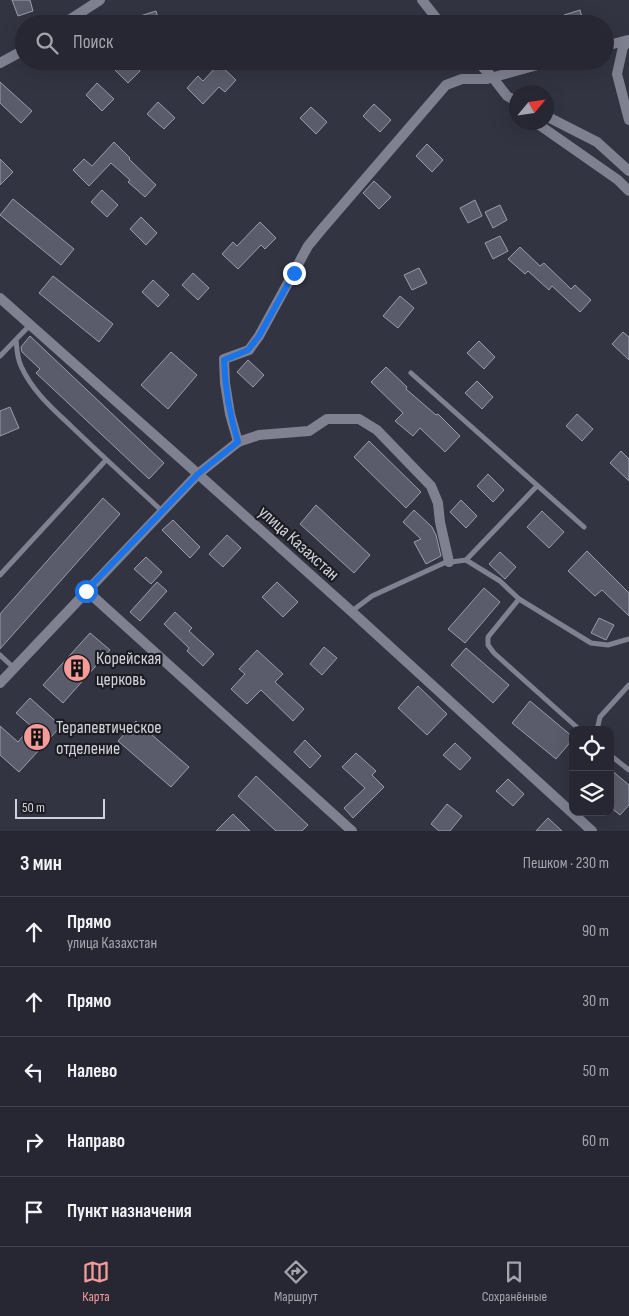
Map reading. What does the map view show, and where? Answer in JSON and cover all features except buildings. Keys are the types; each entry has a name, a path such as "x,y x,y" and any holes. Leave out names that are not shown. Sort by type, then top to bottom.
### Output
{"street":[{"path":"77,15 100,0"},
{"path":"422,0 434,15"},
{"path":"614,44 629,40"},
{"path":"629,40 623,47 617,74 629,120"},
{"path":"0,63 15,55"},
{"path":"485,70 507,96"},
{"path":"238,442 230,414 225,383 224,360 248,350 259,336 308,246 446,85 462,79 487,79 521,70"},
{"path":"554,120 597,142 629,171"},
{"path":"546,130 618,180 629,191"},
{"name":"улица Казахстан","path":"0,298 351,611 592,831"},
{"path":"0,683 198,474 238,442 259,435 309,431 327,419 359,419 377,430 430,486 438,503 440,522 449,562"},
{"path":"86,591 352,831"}],"lane":[{"path":"0,356 30,325"},
{"path":"16,340 19,364 31,385 106,460 162,511"},
{"path":"411,373 584,528"},
{"path":"0,575 106,460"},
{"path":"466,560 537,486"},
{"path":"351,611 372,596 444,563 466,560 500,581 519,599 591,643 608,645 629,639"},
{"path":"519,599 488,637 488,646 576,726"},
{"path":"0,655 14,668"},
{"path":"598,726 600,717 629,685"},
{"path":"614,758 629,770"}],"place":[{"name":"Корейская церковь","path":"77,668"},
{"name":"Терапевтическое отделение","path":"37,737"}],"route":[{"path":"86,591 198,474 238,442 230,414 225,383 224,360 248,350 259,336 294,273"}]}
